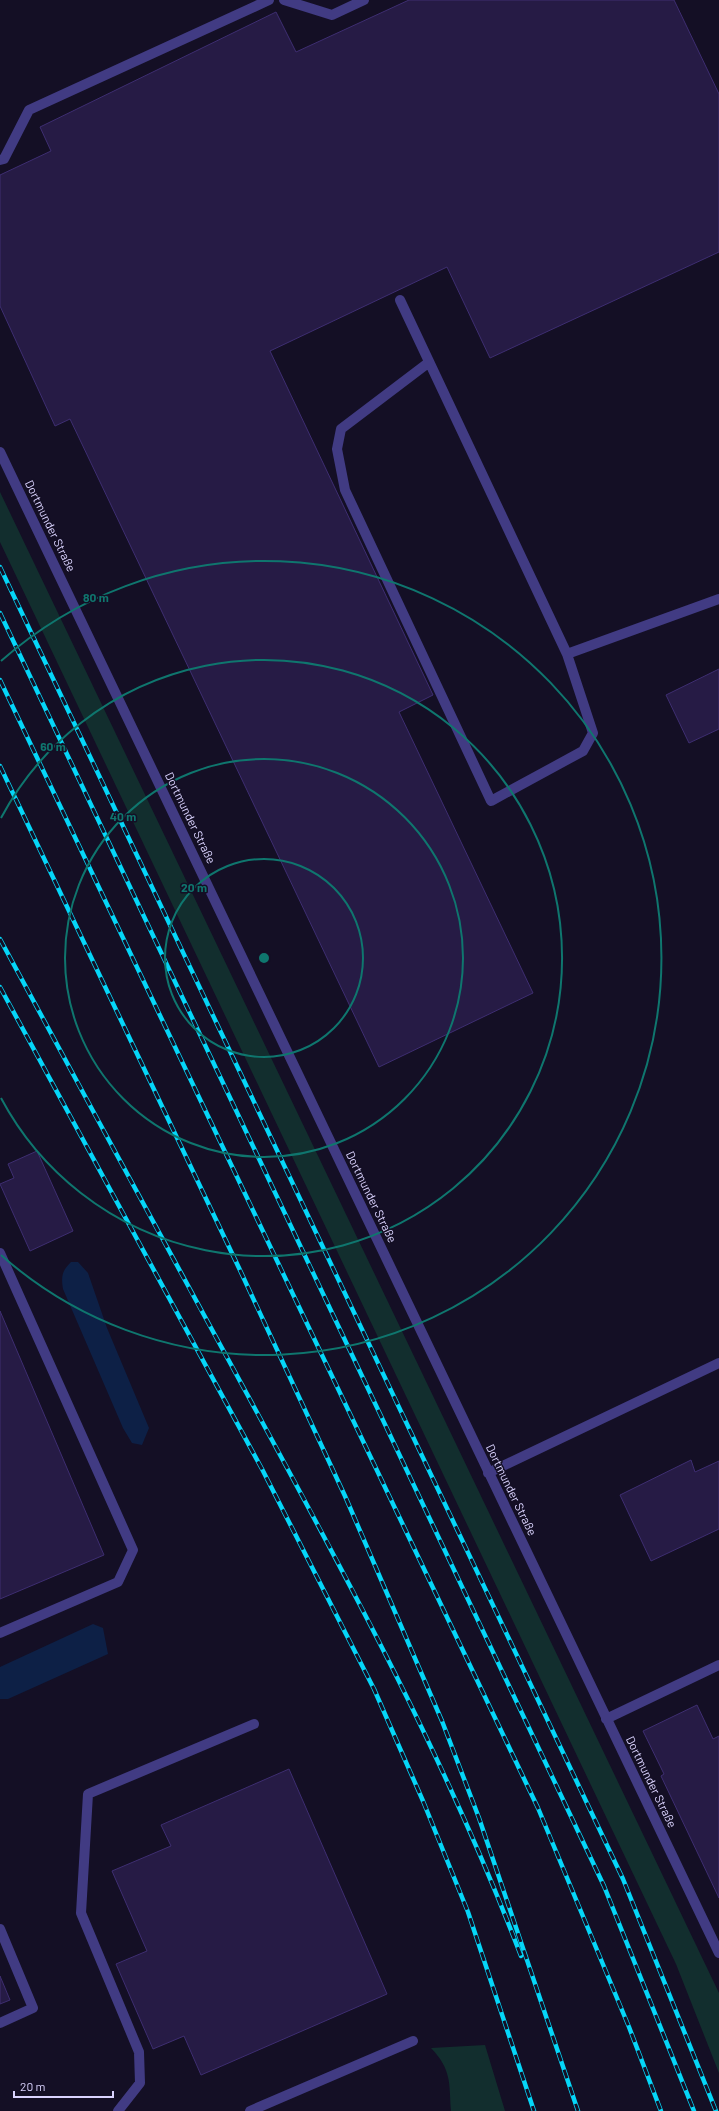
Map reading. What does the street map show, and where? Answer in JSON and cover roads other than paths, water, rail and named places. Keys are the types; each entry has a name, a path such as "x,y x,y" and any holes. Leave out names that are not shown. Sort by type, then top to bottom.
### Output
{"street":[{"path":"0,160 4,159 29,110 269,0"},
{"path":"284,0 332,15 364,0"},
{"path":"400,300 428,363 567,654 593,733 583,751 490,801 345,490 337,450 341,429 428,363"},
{"name":"Dortmunder Straße","path":"0,452 719,1953"},
{"path":"567,654 719,599"},
{"path":"0,1253 133,1550 118,1582 0,1633"},
{"path":"488,1473 719,1362"},
{"path":"606,1719 719,1665"},
{"path":"118,2111 140,2082 139,2052 81,1913 88,1794 254,1724"},
{"path":"0,1929 33,2008 0,2023"},
{"path":"250,2111 413,2041"}],"water":[{"path":"71,1262 78,1262 88,1273 107,1328 149,1428 142,1445 132,1443 123,1428 63,1289 63,1274"},
{"path":"93,1624 103,1628 108,1654 8,1699 0,1699 0,1667"}],"railway":[{"path":"0,567 623,1879 716,2111"},
{"path":"0,613 604,1886 694,2111"},
{"path":"0,680 538,1808 629,2027 661,2111"},
{"path":"0,766 239,1268 345,1496 442,1721 479,1818 578,2111"},
{"path":"0,939 358,1600 428,1740 461,1812 492,1883 521,1956"},
{"path":"0,987 262,1469 374,1689 423,1801 468,1912 534,2111"}]}
